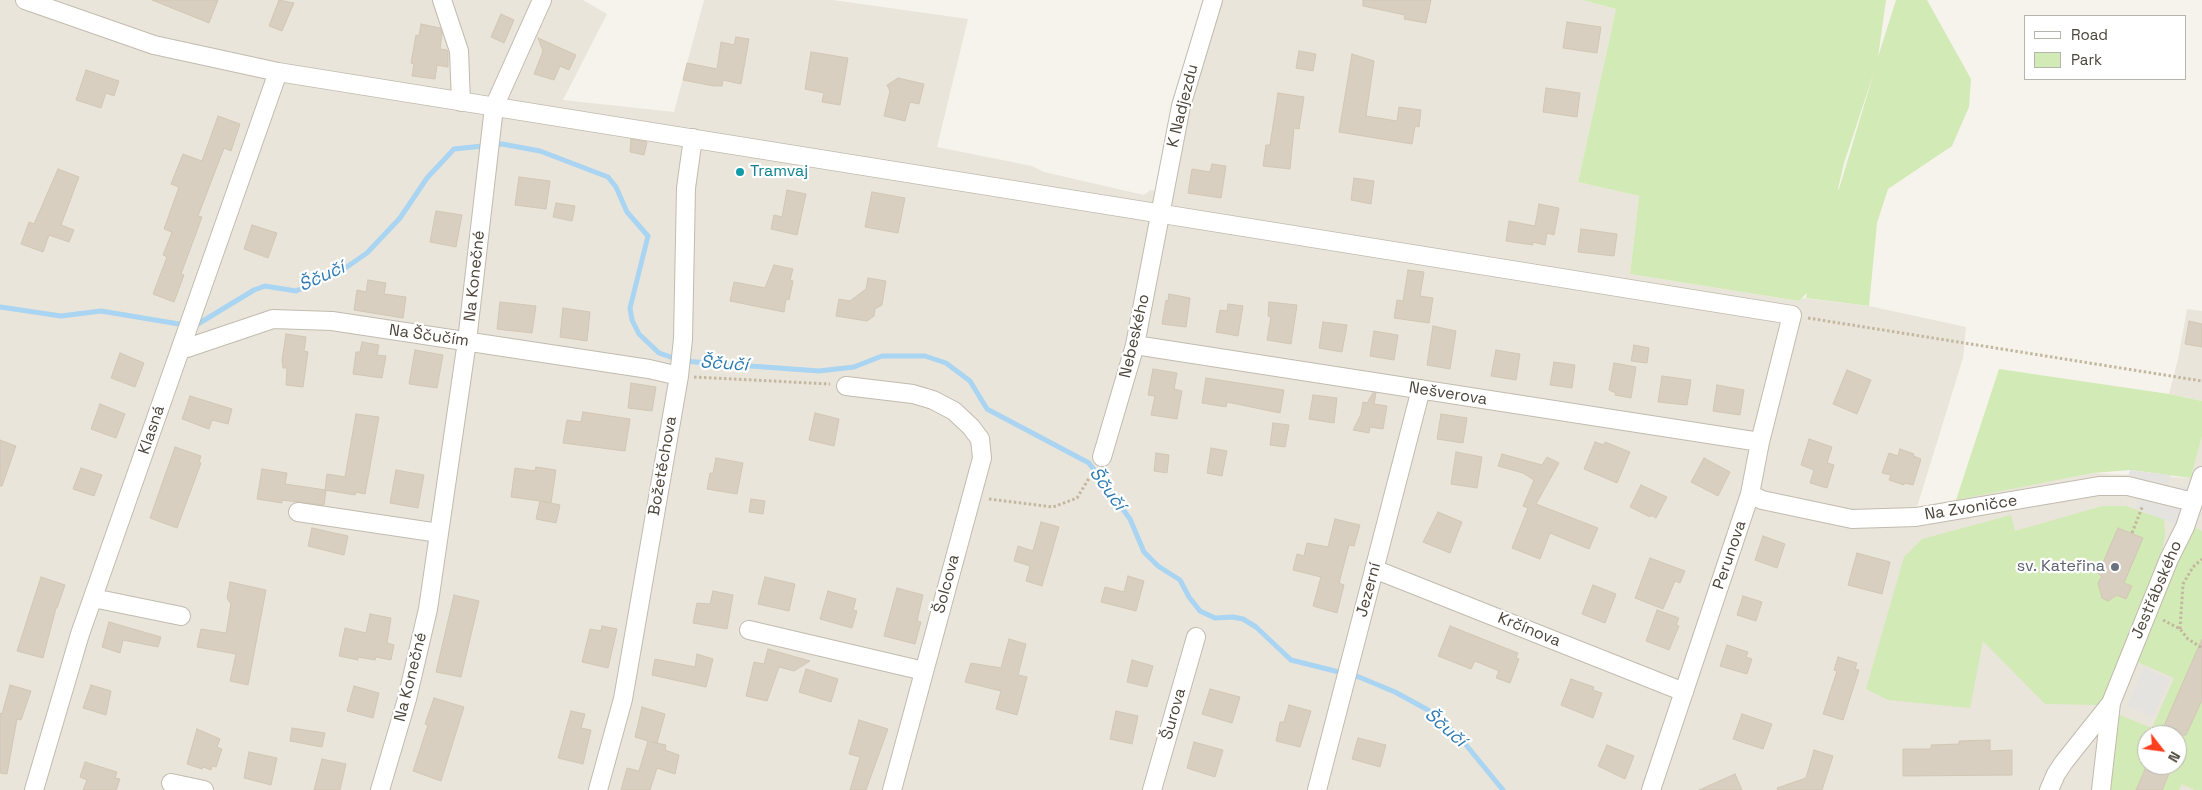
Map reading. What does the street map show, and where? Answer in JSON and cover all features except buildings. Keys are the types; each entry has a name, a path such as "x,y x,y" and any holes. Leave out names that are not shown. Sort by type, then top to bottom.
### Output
{"street":[{"path":"25,0 154,45 278,72 1792,315"},
{"path":"442,0 459,50 462,102"},
{"name":"Na Konečné","path":"380,790 407,699 428,609 467,341 494,107 542,0"},
{"name":"K Nadjezdu","path":"1160,214 1181,106 1213,0"},
{"name":"Klasná","path":"34,790 80,634 278,72"},
{"name":"Božetěchova","path":"598,790 623,699 679,374 682,350 686,188 694,138"},
{"name":"Nebeského","path":"1102,457 1135,345 1160,214"},
{"name":"Perunova","path":"1651,790 1750,494 1760,442 1792,315"},
{"name":"Na Ščučím","path":"181,347 187,348 273,319 332,321 679,374"},
{"name":"Nešverova","path":"1135,345 1760,442"},
{"path":"846,386 912,394 933,400 954,411 971,427 980,439 982,458 971,496"},
{"name":"Jezerní","path":"1317,790 1421,389"},
{"name":"Jestřábského","path":"2101,790 2111,704 2168,559 2185,527 2202,476"},
{"name":"Na Zvoničce","path":"1750,494 1762,500 1852,519 1916,517 2099,486 2128,486 2193,502"},
{"name":"Šolcova","path":"892,790 971,496"},
{"path":"298,512 439,533"},
{"name":"Krčínova","path":"1374,569 1684,692"},
{"path":"93,598 181,616"},
{"path":"749,630 924,671"},
{"name":"Šurova","path":"1152,790 1196,637"},
{"name":"Jestřábského","path":"2049,790 2064,762 2111,704"},
{"path":"171,783 204,790"}],"path":[{"path":"1792,315 2202,381"},
{"path":"679,374 846,386"},
{"path":"971,496 1053,507 1077,498 1089,478"},
{"path":"2132,532 2149,491"},
{"path":"2180,629 2183,584 2193,566 2202,559"},
{"path":"2147,611 2180,629 2188,639 2202,648"}],"shaded area":[{"path":"0,0 583,0 607,14 563,100 674,112 704,0 833,0 968,19 937,147 1032,166 1044,172 1144,195 1150,190 1155,191 1207,0 1582,0 1616,9 1578,182 1639,196 1630,274 1799,301 1802,298 1869,306 1966,327 1963,358 1917,507 2093,473 2191,478 2202,436 2202,790 0,790"},
{"path":"2187,309 2202,311 2202,401 2169,394 2178,359"},
{"path":"2130,470 2171,475 2168,487 2198,487 2185,527 2135,509 2137,503 2135,497 2124,492"},
{"path":"2144,667 2170,679 2153,717 2127,706"}],"green space":[{"path":"1582,0 1886,0 1878,57 1896,0 1927,0 1971,79 1969,107 1952,146 1888,189 1877,223 1869,306 1806,298 1807,293 1799,301 1630,274 1639,196 1578,182 1616,9","holes":["1875,69 1839,189 1844,163"]},
{"path":"1999,369 2169,394 2202,401 2202,436 2191,478 2130,470 2093,473 1956,500"},
{"path":"2102,506 2125,506 2164,519 2165,535 2160,564 2100,705 2045,704 1983,641 1970,708 1888,700 1866,689 1904,557 1922,539 2011,515 2015,531"},
{"path":"2190,525 2202,531 2202,790 2195,790 2182,784 2179,790 2108,790 2117,714 2144,725 2137,725 2137,775 2187,775 2187,725 2153,725 2174,678 2135,661"}],"waterway":[{"name":"Ščučí","path":"193,327 254,290 265,286 296,291 341,271 367,253 400,218 427,178 454,149 502,144 540,151 608,177 616,187 627,212 648,236 630,308 632,320 639,334 659,353 682,361 819,371 854,367 882,356 925,356 946,363 970,381 987,409 1089,463 1130,519 1144,552 1158,566 1180,580 1189,597 1200,611 1215,618 1233,617 1243,619 1256,627 1291,660 1359,677 1395,692 1428,710 1462,740 1503,790"},
{"name":"Ščučí","path":"0,307 61,316 101,311 185,325"}],"place":[{"name":"Tramvaj","path":"740,172"},
{"name":"sv. Kateřina","path":"2115,567"}]}
